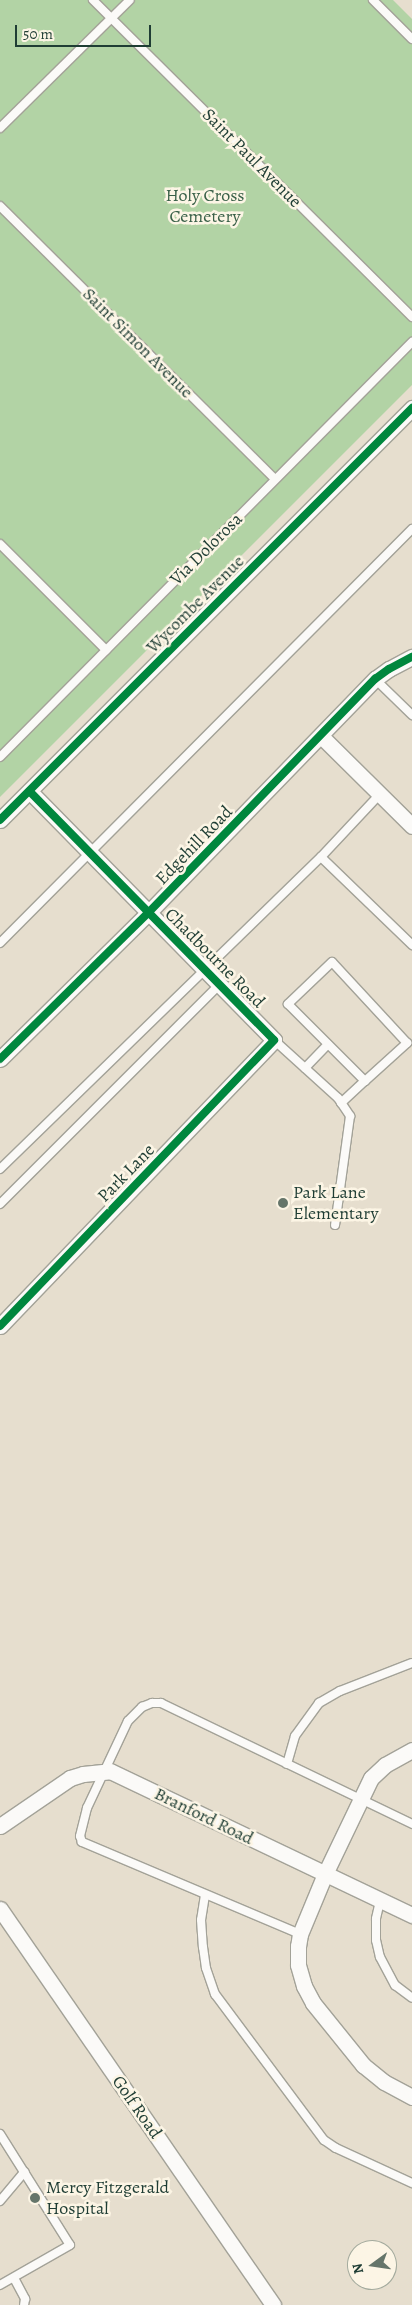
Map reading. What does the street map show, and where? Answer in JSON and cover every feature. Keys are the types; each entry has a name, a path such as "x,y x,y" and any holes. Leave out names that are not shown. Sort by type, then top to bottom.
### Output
{"street":[{"name":"Wycombe Avenue","path":"0,820 412,408"},
{"name":"Edgehill Road","path":"0,1058 149,912 375,679 395,665 412,657"},
{"path":"321,736 412,826"},
{"name":"Chadbourne Road","path":"29,791 274,1040"},
{"name":"Park Lane","path":"0,1326 274,1040"},
{"path":"412,1750 391,1761 371,1778 325,1874 300,1934 298,1965 304,1986 313,2003 363,2065 384,2082 412,2097"},
{"name":"Branford Road","path":"0,1826 70,1778 83,1774 110,1771 412,1915"},
{"name":"Golf Road","path":"0,1909 273,2305"}],"lane":[{"name":"Saint Paul Avenue","path":"93,0 412,317"},
{"path":"0,128 130,0"},
{"path":"373,0 412,39"},
{"name":"Saint Simon Avenue","path":"0,206 275,479"},
{"name":"Via Dolorosa","path":"0,756 412,342"},
{"path":"0,943 412,529"},
{"path":"0,544 106,650"},
{"path":"375,679 412,715"},
{"path":"0,1169 321,857 380,794"},
{"path":"321,857 412,945"},
{"path":"341,1103 365,1081 407,1042 332,962 288,1004 365,1081"},
{"path":"0,1204 220,984"},
{"path":"274,1040 341,1103 350,1116 335,1225"},
{"path":"305,1068 328,1044"},
{"path":"286,1764 295,1736 319,1703 340,1691 412,1663"},
{"path":"300,1934 82,1842 80,1836 82,1825 103,1771 128,1722 142,1707 152,1703 161,1703 412,1824"},
{"path":"206,1895 201,1920 202,1947 206,1968 215,1994 324,2140 336,2148 412,2183"},
{"path":"380,1901 376,1919 376,1940 380,1957 395,1985 412,1998"},
{"path":"0,2134 70,2245 0,2285"},
{"path":"0,2201 24,2172"},
{"path":"14,2278 25,2299 24,2305"}],"green space":[{"name":"Holy Cross Cemetery","path":"0,0 393,0 412,19 412,385 0,797"}],"cycle path":[{"path":"0,820 412,408"},
{"path":"0,1059 149,912 375,679 412,657"},
{"path":"0,1326 274,1040 29,791"}],"place":[{"name":"Park Lane Elementary","path":"283,1203"},
{"name":"Mercy Fitzgerald Hospital","path":"35,2198"}]}
